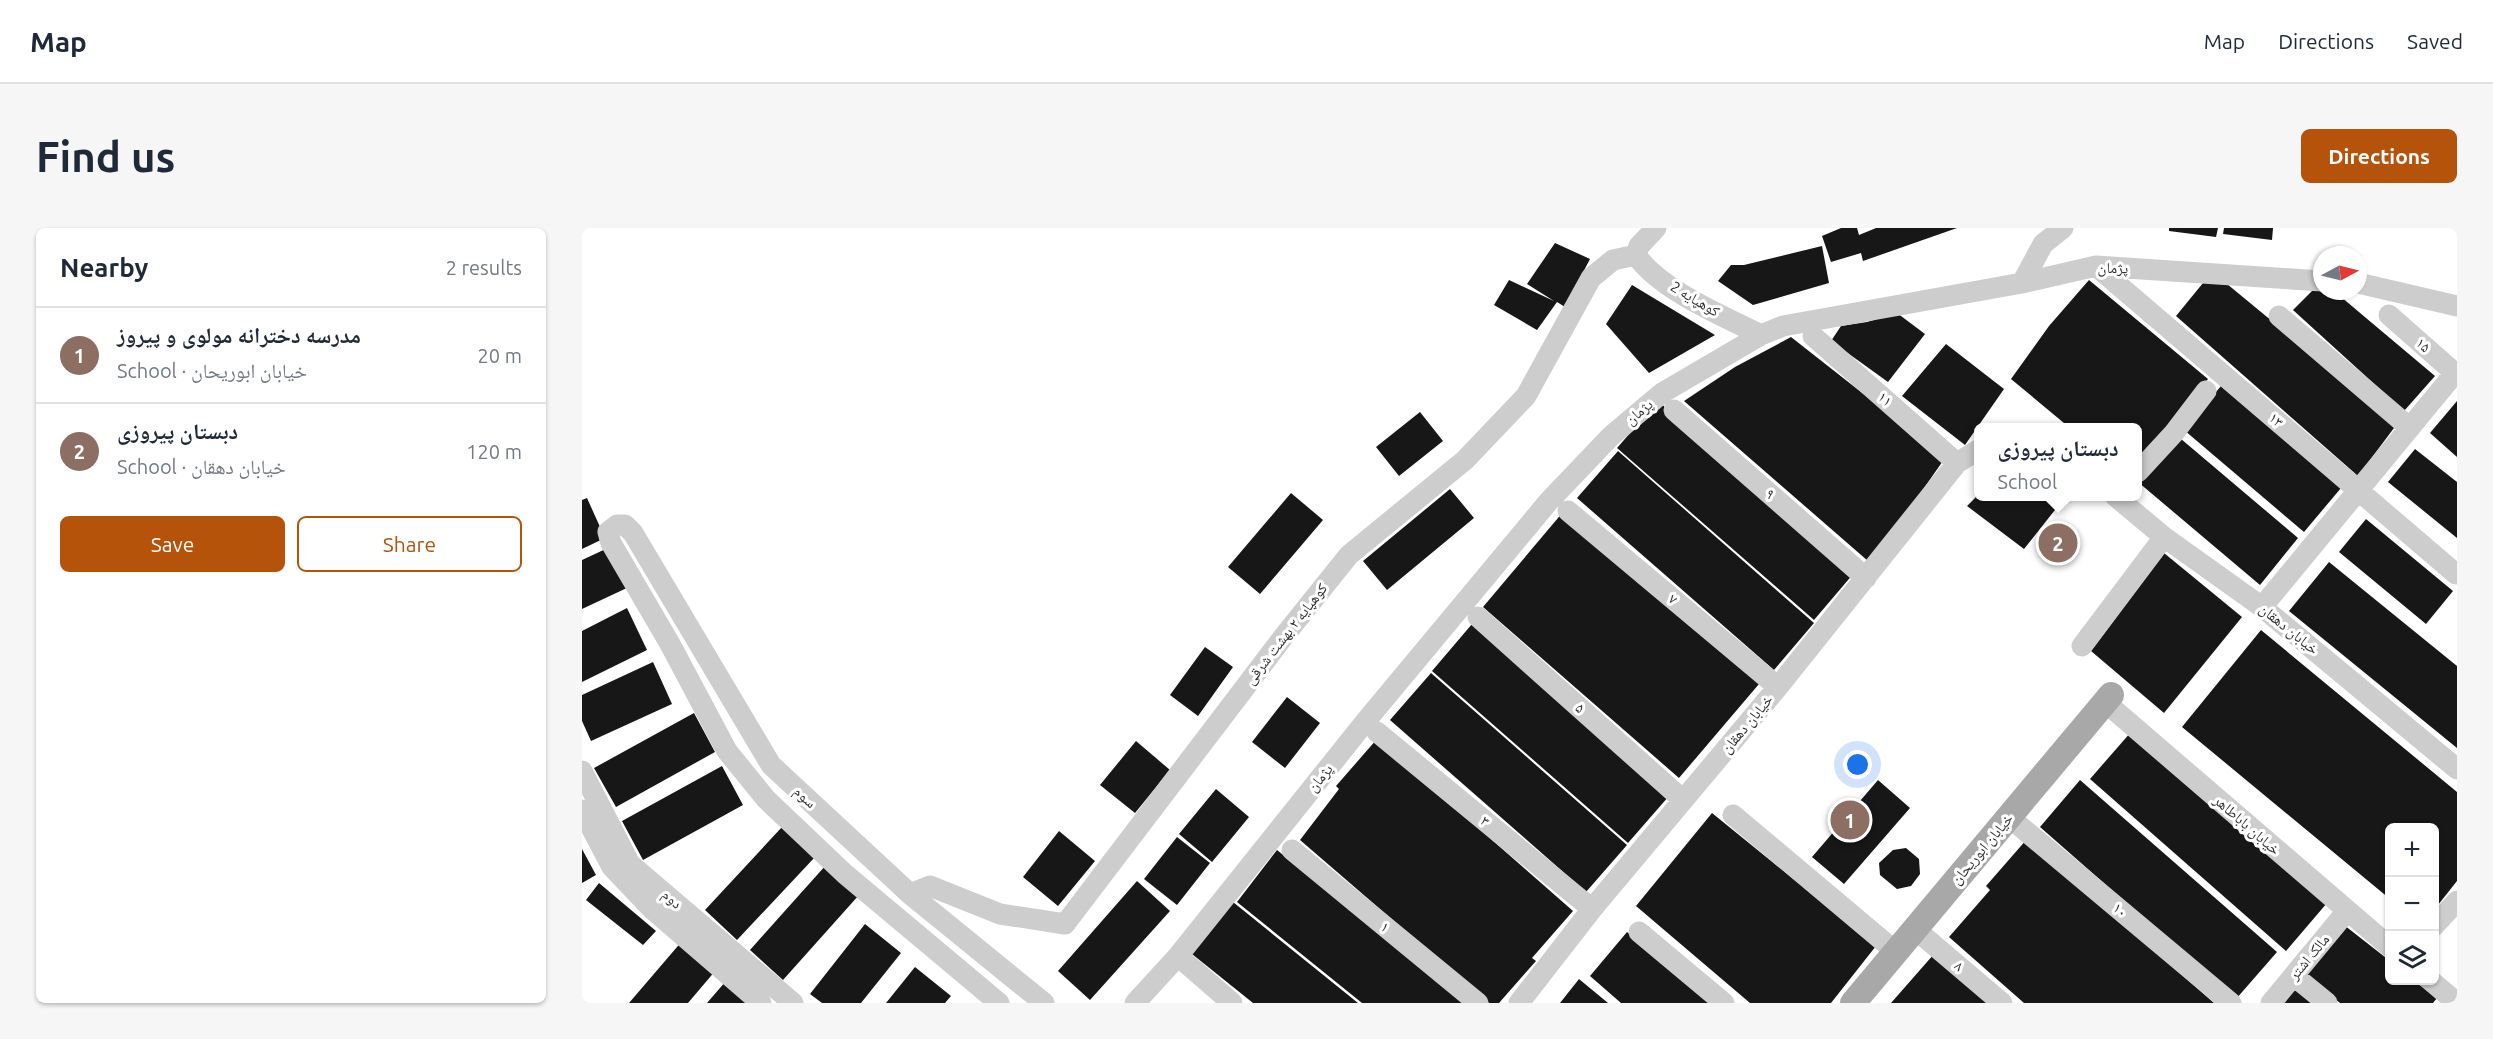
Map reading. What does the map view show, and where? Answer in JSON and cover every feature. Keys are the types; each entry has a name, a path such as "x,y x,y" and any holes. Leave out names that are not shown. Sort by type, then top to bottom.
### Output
{"main road":[{"name":"خیابان ابوریحان","path":"1853,1003 2108,699"}],"street":[{"path":"1636,255 1639,246 1656,228"},
{"path":"2022,283 2043,244 2063,228"},
{"name":"کوهپایه 2","path":"1636,255 1645,267 1693,300 1761,335"},
{"name":"کوهپایه ۲ بهشت شرقی","path":"910,894 930,886 1000,914 1065,924 1284,636 1349,555 1465,460 1526,396 1591,278 1613,260 1636,255"},
{"name":"پژمان","path":"1145,1000 1365,722 1556,493 1611,436 1662,393 1761,335 1783,326 2022,283 2096,266 2313,280"},
{"name":"۱۳","path":"2096,266 2456,574"},
{"path":"2367,286 2457,306"},
{"name":"۱۵","path":"2389,315 2456,374"},
{"path":"2279,316 2410,428"},
{"name":"۱۱","path":"1813,336 1957,463"},
{"path":"2262,607 2456,374"},
{"path":"2142,468 2174,433 2205,391"},
{"name":"۹","path":"1674,410 1866,578"},
{"name":"خیابان دهقان","path":"1519,1003 1592,909 1778,687 1957,463 1974,452"},
{"name":"خیابان دهقان","path":"2121,501 2164,537 2262,607 2457,769"},
{"name":"۷","path":"1568,511 1778,687"},
{"name":"سوم","path":"999,1003 845,874 766,799 727,751 670,644 611,543 608,532 617,525 628,526 633,533 771,765 910,894 1044,1003"},
{"path":"2082,646 2164,537"},
{"name":"۵","path":"1478,617 1683,800"},
{"name":"خیابان باباطاهر","path":"2108,699 2385,943"},
{"name":"خیابان باباطاهر","path":"2108,699 2385,925"},
{"name":"۳","path":"1377,732 1592,909"},
{"name":"دوم","path":"582,771 630,864 793,1003"},
{"name":"دوم","path":"582,810 612,867 651,908 761,1003"},
{"path":"1733,815 1896,951"},
{"name":"۱۰","path":"2009,817 2231,1003"},
{"name":"۱","path":"1292,850 1479,1003"},
{"path":"2439,921 2457,901"},
{"name":"مالک اشتر","path":"2271,1003 2347,911"},
{"name":"۸","path":"1915,929 2002,1003"},
{"path":"1639,932 1724,1003"},
{"path":"1178,956 1232,1003"},
{"path":"2439,971 2457,986"},
{"path":"2294,976 2327,1003"},
{"path":"2435,985 2457,1003"}],"building":[{"path":"1841,228 1857,228 1859,235 1876,228 1957,228 1863,261 1861,253 1831,262 1822,236"},
{"path":"2169,228 2218,228 2216,237 2169,231"},
{"path":"2224,228 2273,228 2272,240 2223,234"},
{"path":"1555,243 1590,259 1565,307 1557,302 1537,330 1494,305 1509,280 1554,301 1527,284"},
{"path":"1822,246 1829,283 1753,305 1718,281 1731,265 1744,265"},
{"path":"2221,279 2397,424 2358,476 2176,316 2203,283"},
{"path":"2089,280 2208,379 2142,459 2142,423 2064,423 2011,379 2049,326"},
{"path":"1632,285 1715,335 1649,373 1606,324"},
{"path":"2313,290 2313,300 2345,300 2435,376 2404,411 2293,310"},
{"path":"1897,313 1925,334 1888,382 1831,341 1841,326 1867,322"},
{"path":"1791,337 1945,458 1908,511 1868,561 1684,401 1735,367"},
{"path":"1946,344 2004,389 1980,423 1974,423 1974,432 1965,445 1902,396"},
{"path":"2221,386 2341,488 2304,532 2184,430"},
{"path":"1658,401 1854,573 1814,620 1617,448"},
{"path":"2457,401 2457,457 2430,433"},
{"path":"1420,412 1443,441 1399,476 1376,447"},
{"path":"2174,433 2298,538 2260,585 2142,485 2142,477"},
{"path":"2415,449 2457,482 2457,538 2388,482"},
{"path":"1618,451 1814,623 1774,670 1577,498"},
{"path":"1450,489 1474,518 1387,590 1363,561"},
{"path":"1291,493 1323,520 1260,594 1228,567"},
{"path":"587,498 605,538 582,549 582,500"},
{"path":"1974,499 1974,501 2062,501 2024,549 1967,506"},
{"path":"1563,512 1759,684 1679,778 1483,607"},
{"path":"2366,519 2453,591 2426,624 2339,552"},
{"path":"610,547 629,587 582,609 582,560"},
{"path":"2164,553 2242,617 2164,713 2091,651"},
{"path":"2329,562 2457,666 2457,748 2289,611"},
{"path":"627,608 647,650 582,682 582,631"},
{"path":"1472,624 1669,796 1628,843 1432,671"},
{"path":"2261,630 2457,792 2457,881 2439,904 2439,823 2385,823 2385,895 2182,727"},
{"path":"1205,647 1233,667 1198,716 1170,695"},
{"path":"653,662 672,704 591,741 582,721 582,695"},
{"path":"1431,673 1627,845 1586,892 1390,720"},
{"path":"1287,697 1320,723 1285,768 1252,742"},
{"path":"694,713 715,752 616,807 594,768"},
{"path":"2131,732 2327,903 2286,951 2090,779"},
{"path":"1377,739 1573,911 1532,958 1536,961 1499,1003 1489,1003 1300,840 1339,789 1336,786"},
{"path":"1136,741 1170,770 1135,813 1100,785"},
{"path":"722,766 743,805 643,860 622,821"},
{"path":"1878,780 1910,808 1844,884 1812,857"},
{"path":"2080,780 2277,952 2236,999 2040,827"},
{"path":"1216,789 1249,817 1212,862 1179,834"},
{"path":"1712,813 1876,946 1831,1003 1750,1003 1636,906"},
{"path":"782,827 815,857 737,940 705,910"},
{"path":"1059,831 1095,861 1058,906 1023,877"},
{"path":"1177,837 1210,863 1177,905 1144,879"},
{"path":"2027,839 2214,1003 2024,1003 1949,937 1990,890 1986,886"},
{"path":"1906,848 1919,859 1920,874 1911,886 1897,889 1880,875 1879,863 1893,850"},
{"path":"582,849 596,875 582,883"},
{"path":"1277,850 1467,1003 1362,1003 1237,902"},
{"path":"826,865 859,895 783,980 750,950"},
{"path":"1137,881 1170,911 1090,1000 1058,971"},
{"path":"599,883 656,931 643,945 586,900"},
{"path":"1233,902 1358,1003 1253,1003 1192,954"},
{"path":"865,924 901,953 861,1003 822,1003 810,994"},
{"path":"2344,925 2385,957 2385,985 2419,985 2437,998 2433,1003 2340,1003 2305,975"},
{"path":"1627,932 1714,1003 1621,1003 1590,976"},
{"path":"683,940 716,970 688,1003 629,1003"},
{"path":"1934,954 1991,1003 1891,1003"},
{"path":"915,967 951,996 945,1003 886,1003"},
{"path":"1579,979 1608,1003 1560,1003"},
{"path":"726,981 752,1003 707,1003"},
{"path":"2291,985 2314,1003 2277,1003"}],"place":[{"name":"دبستان پیروزی","path":"2058,543"},
{"name":"مدرسه دخترانه مولوی و پیروز","path":"1850,820"}]}
